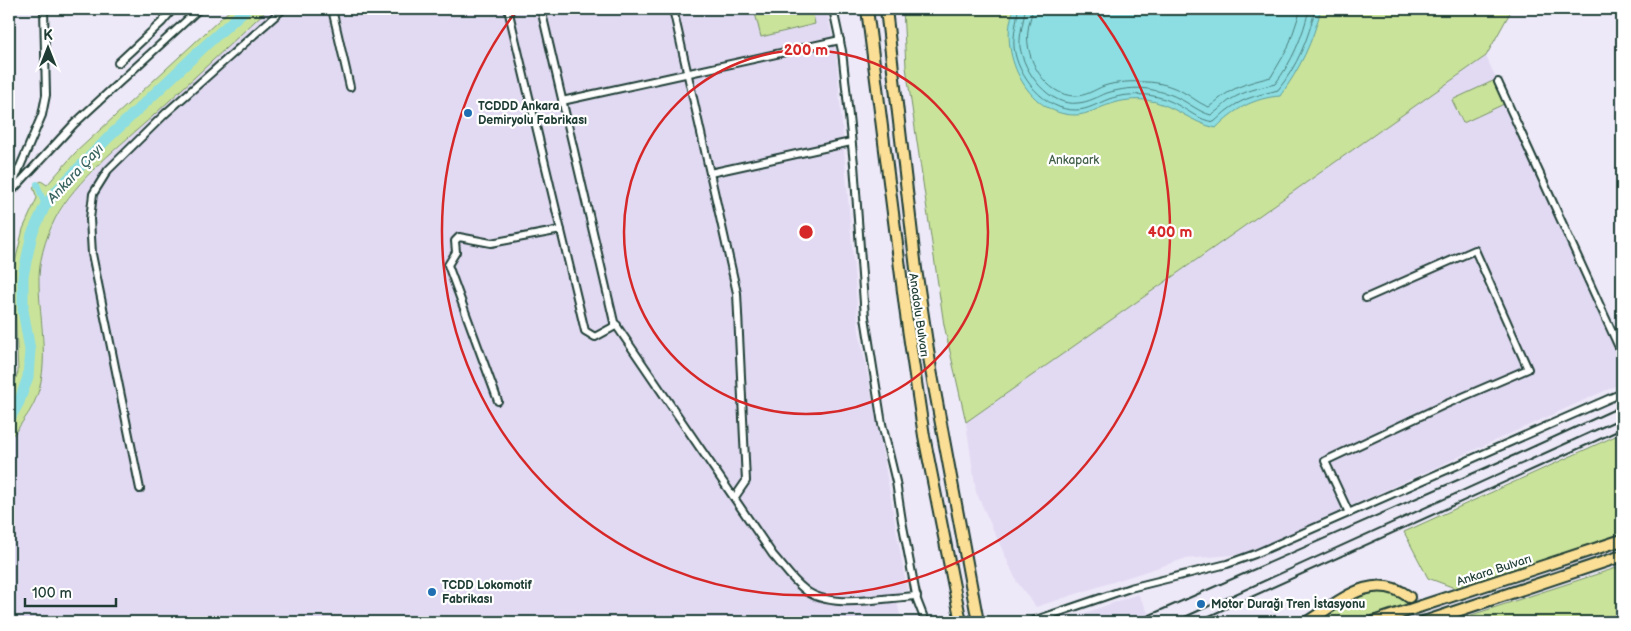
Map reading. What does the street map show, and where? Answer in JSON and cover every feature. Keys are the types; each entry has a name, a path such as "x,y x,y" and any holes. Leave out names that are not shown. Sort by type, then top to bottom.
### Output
{"main road":[{"name":"Anadolu Bulvarı","path":"867,9 906,315 924,436 961,622"},
{"name":"Anadolu Bulvarı","path":"886,9 916,269 930,360 978,622"},
{"name":"Ankara Bulvarı","path":"1373,622 1622,540"},
{"path":"1424,622 1622,556"},
{"path":"1307,622 1358,591 1372,586 1391,587 1409,597"}],"street":[{"path":"9,193 42,115 46,95 44,9"},
{"path":"118,63 162,22 173,9"},
{"path":"9,193 74,124 199,9"},
{"path":"140,489 92,254 90,219 93,194 108,170 147,132 283,9"},
{"path":"332,9 350,87"},
{"path":"508,9 585,331 595,337 617,325"},
{"path":"541,9 614,322 773,555 804,590 817,598 846,602 917,596"},
{"path":"673,9 737,293 746,481 734,497"},
{"path":"833,9 840,40 851,142 865,317 882,424 896,482 917,596 920,608 927,622"},
{"path":"562,101 840,40"},
{"path":"1498,82 1622,354"},
{"path":"710,173 851,142"},
{"path":"498,402 448,265 456,252 454,240 459,237 491,243 561,230"},
{"path":"1349,512 1325,461 1528,369 1476,250 1366,298"},
{"path":"1030,622 1130,588 1227,564 1255,554 1622,392"}],"shaded area":[{"path":"268,9 826,9 836,52 859,331 907,590 897,593 896,597 900,615 911,622 9,622 9,438 30,413 38,396 42,375 44,341 39,285 40,265 44,247 55,220 74,191 106,158"},
{"path":"1486,56 1622,366 1622,383 1245,554 1184,559 1036,607 1017,582 976,492 966,422"},
{"path":"1138,594 1149,614 1131,622 1060,622"}],"green space":[{"path":"231,9 268,9 86,177 55,219 45,243 40,268 39,285 43,355 39,389 33,405 17,430 9,438 9,397 18,372 14,281 15,262 23,229 37,198 33,187 41,181 47,185 75,153"},
{"path":"754,9 812,9 815,24 761,37"},
{"name":"Ankapark","path":"903,9 1512,9 1486,56 966,422 944,325 906,67"},
{"path":"1493,81 1504,104 1463,123 1452,100"},
{"path":"1622,433 1622,533 1460,590 1428,578 1404,532"},
{"path":"1622,566 1622,622 1450,622"},
{"path":"1379,589 1396,592 1408,605 1354,622 1315,622 1361,593"}],"water":[{"path":"1014,9 1321,9 1305,54 1294,76 1280,96 1262,99 1237,110 1216,128 1198,122 1164,105 1146,100 1119,102 1084,114 1075,115 1058,112 1042,104 1030,92 1020,77 1013,61 1009,43 1010,25"}],"waterway":[{"name":"Ankara Çayı","path":"9,420 19,402 28,377 30,350 23,310 23,276 32,234 45,206 59,188 110,136 246,9"},
{"path":"37,184 45,206"}],"tunnel":[{"path":"1409,597 1418,607 1421,622"}],"railway":[{"path":"9,249 13,232"},
{"path":"1134,622 1622,406"},
{"path":"1174,622 1622,418"},
{"path":"1196,622 1622,429"}],"place":[{"name":"TCDDD Ankara Demiryolu Fabrikası","path":"468,113"},
{"name":"TCDD Lokomotif Fabrikası","path":"432,592"},
{"name":"Motor Durağı Tren İstasyonu","path":"1201,604"}]}
